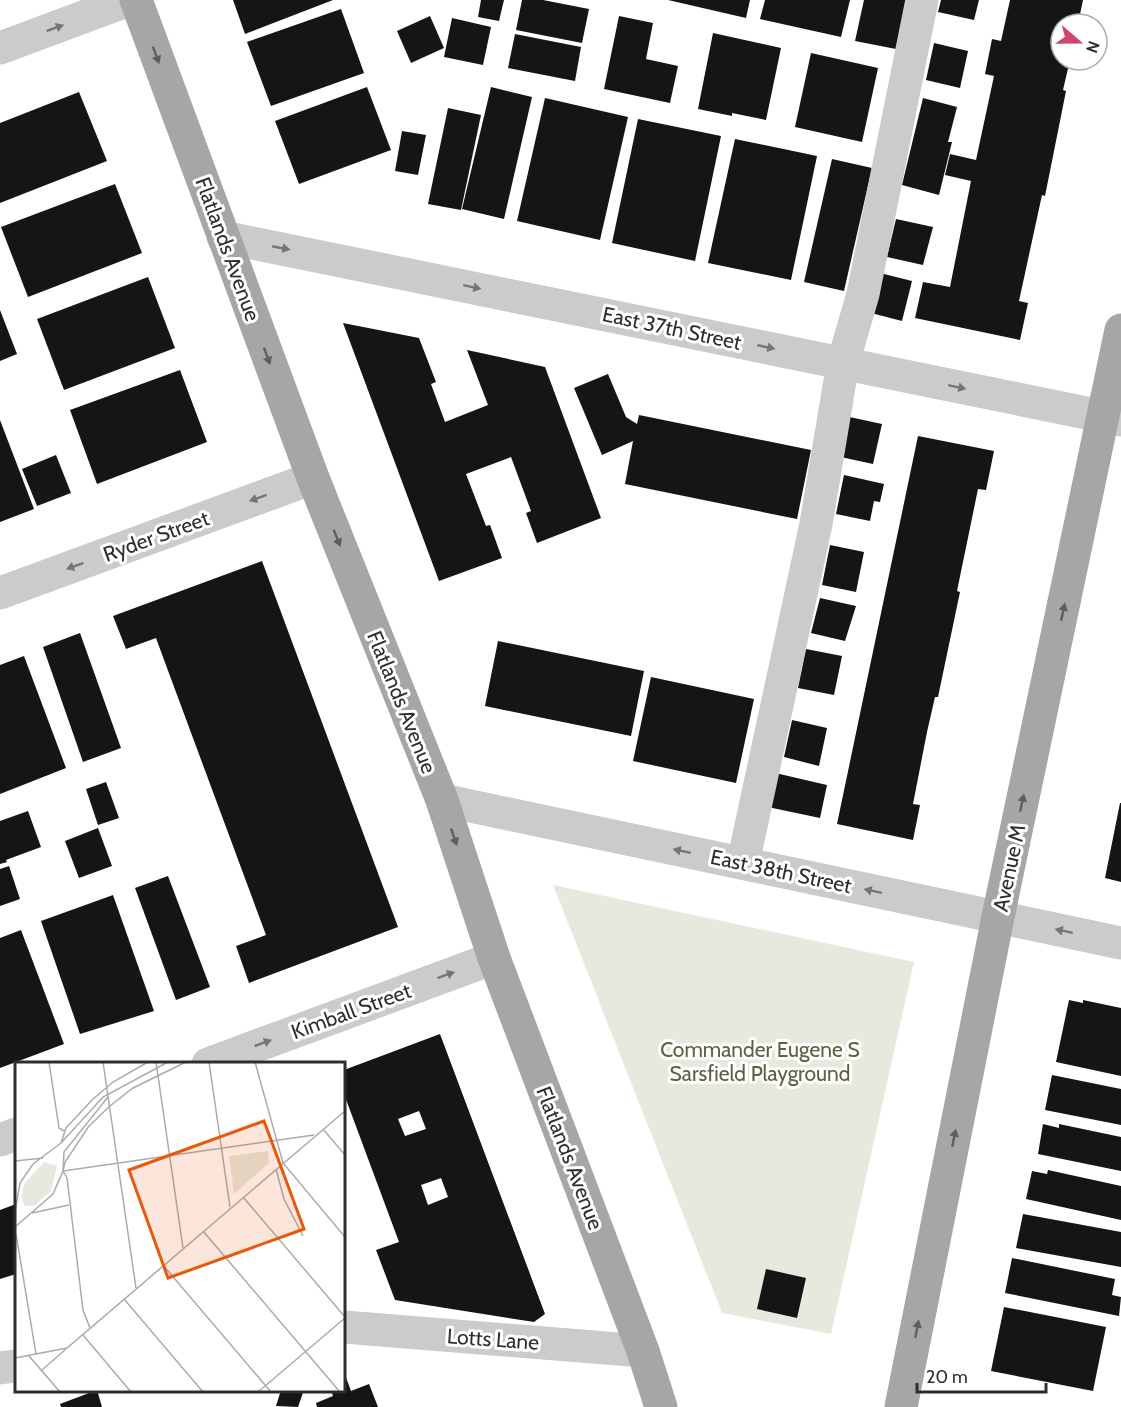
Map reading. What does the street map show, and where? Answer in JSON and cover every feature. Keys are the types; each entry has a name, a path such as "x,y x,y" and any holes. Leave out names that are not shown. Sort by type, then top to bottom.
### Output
{"main road":[{"name":"Flatlands Avenue","path":"136,0 313,478 442,800 494,958 643,1352 661,1407"},
{"name":"Avenue M","path":"901,1407 998,917 1112,418 1121,330"}],"street":[{"path":"0,48 129,0"},
{"path":"743,863 816,524 843,363 862,294 922,0"},
{"name":"East 37th Street","path":"223,237 1112,418"},
{"name":"Ryder Street","path":"0,593 313,478"},
{"name":"East 38th Street","path":"442,800 1121,943"},
{"name":"Kimball Street","path":"213,1062 494,958"},
{"path":"0,1140 15,1134"},
{"name":"Lotts Lane","path":"345,1328 643,1352"},
{"path":"0,1368 15,1366"}],"green space":[{"name":"Commander Eugene S Sarsfield Playground","path":"553,885 914,962 831,1334 722,1313"}],"building":[{"path":"233,0 333,0 245,34"},
{"path":"481,0 504,0 499,21 478,17"},
{"path":"522,0 543,0 589,9 582,43 516,30"},
{"path":"668,0 750,0 746,18"},
{"path":"765,0 850,0 841,37 760,19"},
{"path":"864,0 906,0 896,49 855,41"},
{"path":"941,0 979,0 974,20 938,12"},
{"path":"1010,0 1083,0 1080,12 1049,12 1049,72 1067,72 1063,90 1066,91 1045,196 1042,195 1019,301 1028,303 1020,340 915,318 923,282 950,287 971,181 945,175 950,154 976,160 994,76 985,74 992,39 1001,41"},
{"path":"341,9 364,73 271,106 247,42"},
{"path":"430,16 444,48 411,63 397,31"},
{"path":"619,16 653,23 646,59 678,66 670,103 604,89"},
{"path":"452,18 491,27 483,65 444,57"},
{"path":"713,33 781,48 766,120 698,109"},
{"path":"515,34 581,47 575,81 508,68"},
{"path":"934,43 968,51 960,88 926,80"},
{"path":"811,53 878,68 862,142 795,127"},
{"path":"367,87 391,150 299,184 275,121"},
{"path":"491,87 532,97 504,219 462,209"},
{"path":"79,92 107,161 0,203 0,123"},
{"path":"545,98 628,117 600,240 517,221"},
{"path":"923,98 957,107 948,142 952,142 939,195 902,185"},
{"path":"448,108 481,115 461,210 428,204"},
{"path":"638,119 721,136 695,261 612,243"},
{"path":"402,131 426,135 418,175 395,171"},
{"path":"735,139 817,156 791,280 708,263"},
{"path":"832,159 872,168 844,291 804,282"},
{"path":"115,184 142,253 28,297 1,227"},
{"path":"896,219 933,227 923,265 887,257"},
{"path":"876,272 912,281 902,321 871,313"},
{"path":"148,277 175,348 64,390 37,319"},
{"path":"0,310 17,354 0,361"},
{"path":"343,323 419,338 436,382 431,384 445,422 488,405 467,350 545,367 601,518 537,543 526,513 531,511 511,457 466,474 486,526 490,525 502,558 439,581"},
{"path":"180,370 207,442 97,484 70,410"},
{"path":"608,374 626,417 637,424 639,415 811,450 797,519 625,484 633,441 602,455 574,388"},
{"path":"845,416 882,424 873,464 836,456"},
{"path":"0,420 34,509 0,522"},
{"path":"918,436 994,451 986,490 978,489 938,697 935,697 927,732 913,804 920,805 913,840 837,824"},
{"path":"56,455 71,493 37,506 22,469"},
{"path":"844,475 884,484 880,502 874,501 870,521 836,514"},
{"path":"830,545 864,552 856,592 822,585"},
{"path":"262,561 398,927 249,983 236,946 266,935 156,638 126,649 113,616"},
{"path":"820,598 856,606 845,641 811,633"},
{"path":"80,633 121,748 83,762 43,647"},
{"path":"498,641 644,671 631,736 485,706"},
{"path":"806,649 842,656 834,695 798,688"},
{"path":"24,656 66,768 0,794 0,665"},
{"path":"651,677 754,699 736,783 633,761"},
{"path":"792,720 827,728 819,766 784,757"},
{"path":"771,772 827,785 820,818 763,806"},
{"path":"106,782 119,818 98,825 86,789"},
{"path":"1121,803 1121,882 1105,878"},
{"path":"28,811 41,847 0,864 0,821"},
{"path":"98,828 112,866 79,878 65,841"},
{"path":"9,866 20,899 0,906 0,869"},
{"path":"168,876 210,987 176,1000 135,888"},
{"path":"113,895 154,1011 80,1034 41,921"},
{"path":"21,930 64,1044 0,1068 0,938"},
{"path":"1069,1000 1083,1003 1083,1000 1121,1008 1121,1076 1056,1062"},
{"path":"440,1034 545,1314 534,1322 395,1300 376,1250 399,1242 345,1097 345,1070","holes":["419,1111 426,1129 405,1136 398,1119","441,1178 448,1197 428,1205 421,1185"]},
{"path":"1052,1075 1121,1089 1121,1125 1045,1110"},
{"path":"1043,1124 1059,1128 1059,1124 1121,1137 1121,1171 1038,1154"},
{"path":"1048,1170 1121,1186 1121,1220 1026,1199 1032,1171 1047,1174"},
{"path":"15,1204 15,1274 0,1279 0,1210"},
{"path":"1023,1214 1121,1232 1121,1267 1016,1248"},
{"path":"1012,1258 1115,1279 1112,1295 1121,1297 1119,1316 1005,1293"},
{"path":"766,1269 806,1278 797,1318 757,1309"},
{"path":"1004,1307 1106,1327 1093,1391 991,1371"},
{"path":"345,1375 351,1391 369,1384 378,1407 317,1407 316,1403 333,1396 332,1392 345,1392"},
{"path":"98,1392 102,1407 61,1407 60,1404"},
{"path":"280,1392 303,1392 298,1407 276,1406"}]}
